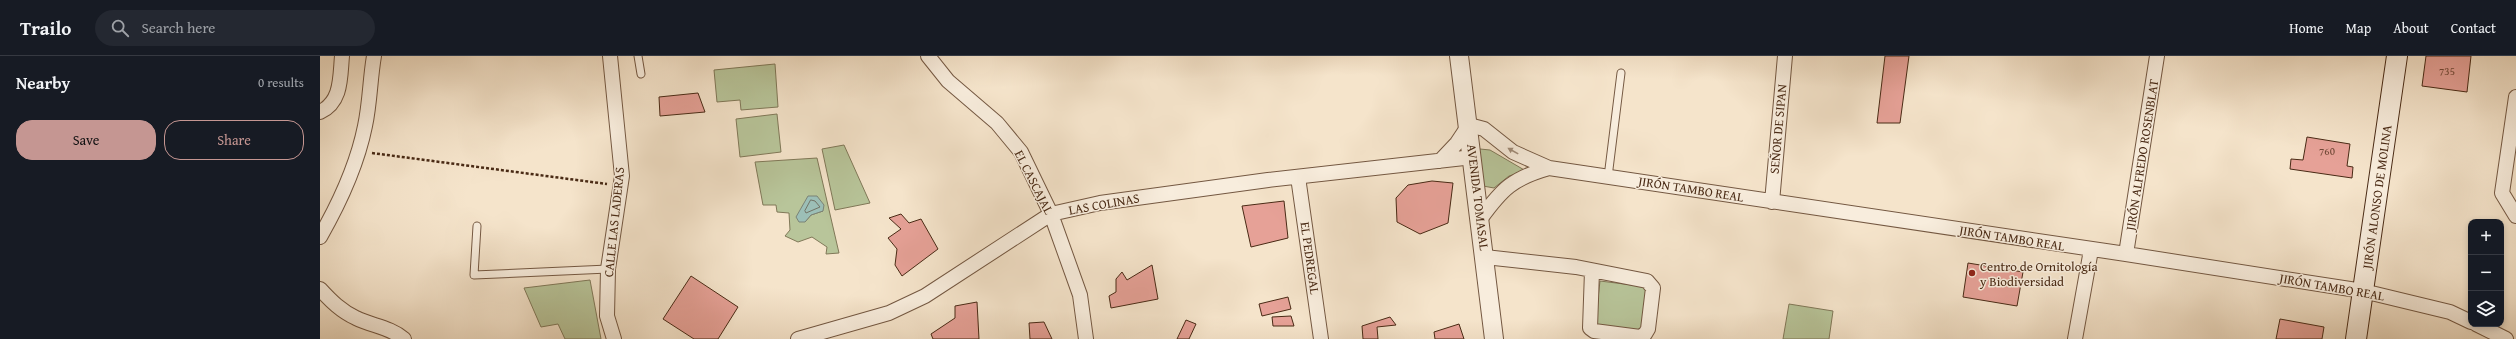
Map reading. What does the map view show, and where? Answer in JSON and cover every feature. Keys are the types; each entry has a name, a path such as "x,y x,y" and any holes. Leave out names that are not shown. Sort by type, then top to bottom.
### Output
{"main road":[{"name":"JIRÓN ALONSO DE MOLINA","path":"2356,339 2397,56"}],"street":[{"path":"320,112 331,107 337,96 342,56"},
{"path":"320,237 340,201 358,151 365,127 374,56"},
{"name":"CALLE LAS LADERAS","path":"610,56 622,176 608,269 607,316 614,339"},
{"name":"EL CASCAJAL","path":"928,56 948,81 998,123 1021,152 1051,214 1080,295 1086,339"},
{"name":"AVENIDA TOMASAL","path":"1459,56 1481,218 1494,339"},
{"name":"SEÑOR DE SIPAN","path":"1772,202 1785,56"},
{"name":"JIRÓN ALFREDO ROSENBLAT","path":"2126,254 2157,56"},
{"path":"2516,97 2502,193 2516,216"},
{"path":"1440,161 1457,143 1469,125"},
{"name":"JIRÓN TAMBO REAL","path":"1469,125 1484,129 1513,152 1549,168 2363,291 2450,312 2468,321"},
{"name":"LAS COLINAS","path":"798,339 889,313 925,296 1051,214 1100,203 1298,177 1473,157"},
{"name":"JIRÓN TAMBO REAL","path":"1481,218 1498,194 1511,183 1525,175 1549,168"},
{"name":"EL PEDREGAL","path":"1298,177 1321,339"},
{"path":"2075,339 2091,250"},
{"path":"1485,256 1576,267 1650,283 1652,294 1648,328 1645,334 1640,337 1594,331 1590,328 1592,271"},
{"path":"320,289 336,306 356,318 390,330 404,339"},
{"path":"2482,327 2506,339"}],"lane":[{"path":"638,56 640,74"},
{"path":"1608,177 1621,73"},
{"path":"477,226 474,275 608,269"}],"path":[{"path":"358,151 620,186"}],"green space":[{"path":"775,64 778,107 741,110 740,100 717,102 714,70"},
{"path":"777,114 781,152 740,157 736,119"},
{"path":"844,145 870,203 835,210 822,149"},
{"path":"1480,149 1490,150 1526,171 1509,176 1494,188 1483,186 1477,152"},
{"path":"817,158 839,253 826,254 827,247 812,237 798,242 785,236 790,230 789,213 777,212 776,205 763,205 755,162","holes":["803,205 823,211 811,215 805,222 800,213"]},
{"path":"590,280 601,339 565,339 558,324 541,327 524,288"},
{"path":"1600,281 1648,287 1642,331 1595,325"},
{"path":"1789,304 1833,311 1829,339 1783,339"}],"water":[{"path":"808,196 817,196 824,205 823,211 811,215 805,222 799,222 796,217"}],"building":[{"path":"1885,56 1909,56 1900,123 1877,123"},
{"path":"2426,56 2471,56 2467,92 2422,86"},
{"path":"698,93 705,112 660,116 659,97"},
{"path":"2307,137 2350,144 2347,166 2353,167 2352,178 2290,169 2291,159 2303,160"},
{"path":"1432,181 1453,183 1448,223 1420,234 1397,222 1396,198 1408,185"},
{"path":"1284,201 1288,238 1251,247 1242,206"},
{"path":"901,214 909,223 921,219 938,249 902,276 895,265 897,249 888,238 901,229 889,218"},
{"path":"1968,263 2023,272 2017,306 1963,297"},
{"path":"1152,265 1158,299 1111,308 1109,296 1116,292 1116,279 1122,272 1127,280"},
{"path":"691,276 738,307 718,339 694,339 663,319"},
{"path":"1288,297 1291,309 1262,316 1259,304"},
{"path":"977,302 979,339 933,339 931,334 955,318 955,306"},
{"path":"1291,316 1294,326 1273,326 1272,317"},
{"path":"1390,317 1396,325 1377,327 1378,339 1363,339 1362,326"},
{"path":"2280,319 2324,327 2322,339 2276,339"},
{"path":"1186,320 1196,324 1189,339 1177,339"},
{"path":"1044,322 1052,339 1030,339 1029,323"},
{"path":"1459,324 1464,339 1435,339 1434,332"}],"place":[{"name":"Centro de Ornitología y Biodiversidad","path":"1972,273"}]}
